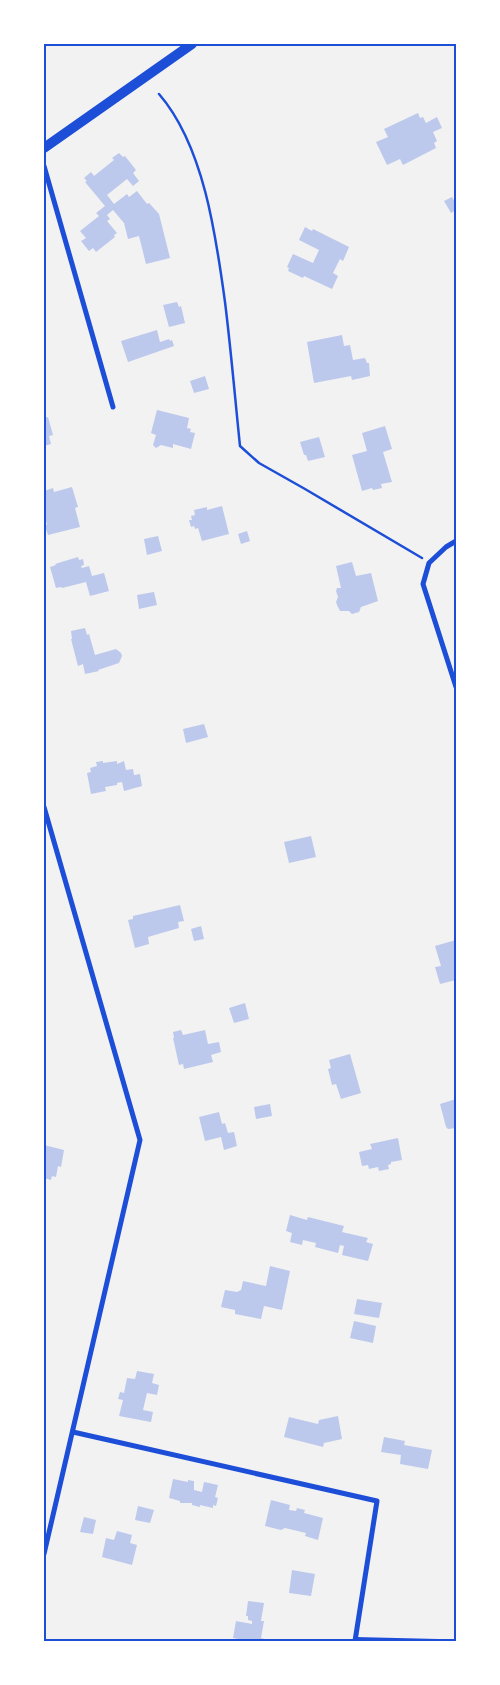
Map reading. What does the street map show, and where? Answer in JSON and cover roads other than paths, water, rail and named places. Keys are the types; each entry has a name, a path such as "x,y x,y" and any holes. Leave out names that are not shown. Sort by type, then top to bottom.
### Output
{"main road":[{"path":"44,148 192,44"}],"street":[{"path":"44,166 113,407"},
{"path":"456,541 446,547 429,563 423,584 456,687"},
{"path":"44,807 140,1140 44,1554"},
{"path":"73,1432 377,1502 355,1640"}],"lane":[{"path":"355,1640 438,1641"}]}
